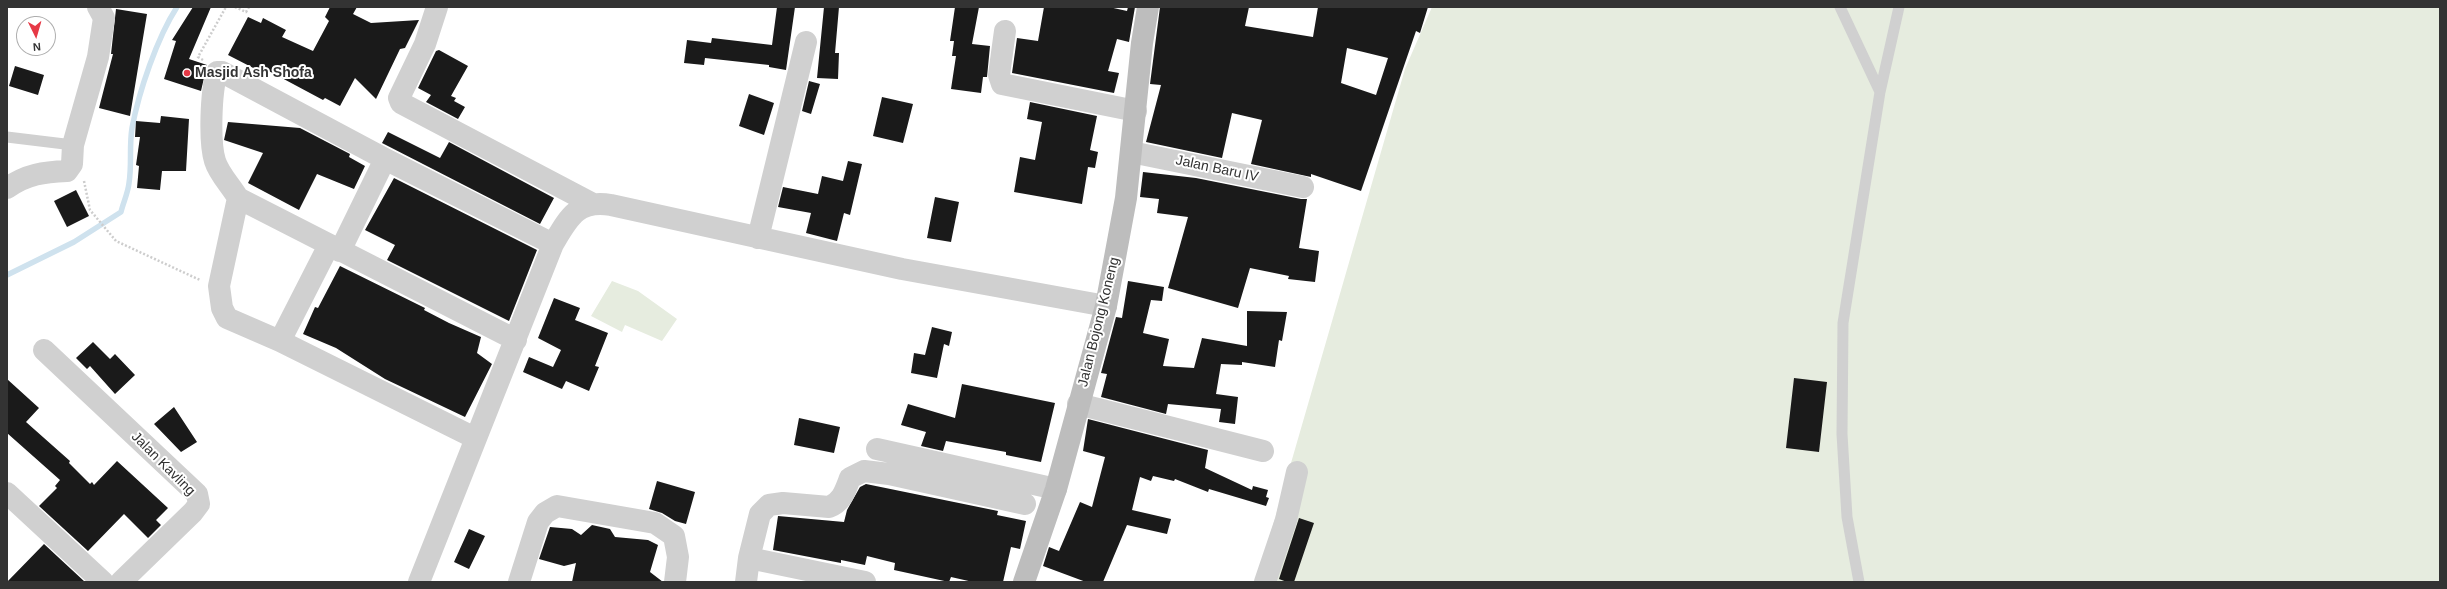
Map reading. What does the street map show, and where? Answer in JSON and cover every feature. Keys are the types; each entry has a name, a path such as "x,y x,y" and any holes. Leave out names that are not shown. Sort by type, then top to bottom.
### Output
{"street":[{"path":"7,188 20,179 37,173 67,171 73,154 102,38 104,18 98,7"},
{"path":"437,7 425,44 399,98 401,103 591,203 611,205 902,269 1106,306"},
{"name":"Jalan Bojong Koneng","path":"1024,582 1056,489 1106,306 1120,235 1136,111 1142,43 1148,7"},
{"path":"1005,31 999,75 1002,84 1136,111"},
{"path":"758,238 806,42"},
{"path":"516,340 238,198 215,163 211,145 212,88 217,72 228,75 385,159 553,244"},
{"name":"Jalan Baru IV","path":"1131,152 1303,187"},
{"path":"280,341 385,159"},
{"path":"238,198 219,286 222,308 227,318 280,341 475,438"},
{"path":"418,582 475,438 516,340 553,244 566,221 577,210 591,203"},
{"name":"Jalan Kavling","path":"44,350 197,494 199,504 193,512 121,582"},
{"path":"1078,404 1263,450"},
{"path":"877,449 1056,489"},
{"path":"746,582 749,558 760,514 769,505 783,503 829,507 841,499 850,478 864,471 889,474 1025,504"},
{"path":"1265,582 1286,520 1297,472"},
{"path":"10,503 102,582"},
{"path":"519,582 538,522 545,513 557,506 655,523 674,536 678,557 675,582"},
{"path":"749,558 866,582"}],"lane":[{"path":"1840,7 1880,92"},
{"path":"1859,582 1847,517 1842,441 1843,323 1880,92 1899,7"},
{"path":"7,137 73,154"}],"path":[{"path":"217,72 211,63 198,57 226,7"},
{"path":"235,7 246,12 249,7"},
{"path":"73,154 84,179 90,210 116,241 210,285 219,286"}],"shaded area":[{"path":"1432,7 2440,7 2440,582 1272,582 1258,577 1405,69"},
{"path":"612,281 638,291 677,319 662,341 625,325 622,332 591,316"}],"building":[{"path":"193,7 211,7 189,59 207,65 201,91 164,79 176,41 172,40"},
{"path":"330,7 357,7 353,14 371,23 419,20 405,48 400,49 376,99 355,78 340,106 325,98 323,100 265,69 263,73 228,55 248,17 261,23 263,18 286,30 282,37 313,51 329,21 325,17"},
{"path":"777,7 795,7 786,70 769,67 769,65 705,58 704,65 684,63 687,40 711,43 712,38 772,45"},
{"path":"824,7 839,7 835,53 839,53 838,79 817,78"},
{"path":"955,7 979,7 972,44 990,46 987,77 983,77 981,93 951,89 956,56 952,56 954,41 950,41"},
{"path":"1044,7 1109,7 1127,11 1128,7 1135,7 1129,42 1117,39 1108,71 1119,73 1114,93 1012,73 1017,38 1038,41"},
{"path":"1160,7 1249,7 1245,26 1313,37 1318,7 1428,7 1420,33 1416,31 1361,191 1311,174 1311,177 1251,164 1262,120 1232,113 1222,158 1146,142 1161,85 1150,84","holes":["1347,48 1388,58 1376,95 1341,83"]},
{"path":"116,9 147,14 130,116 99,108 113,54 111,54"},
{"path":"439,50 468,66 451,96 456,98 454,101 465,107 458,119 426,102 431,95 418,88 436,51"},
{"path":"15,66 44,75 38,95 9,86"},
{"path":"809,81 820,84 811,114 802,111"},
{"path":"749,94 774,103 764,135 739,126"},
{"path":"882,97 913,104 903,143 873,136"},
{"path":"1030,102 1097,116 1090,150 1098,152 1095,168 1088,167 1082,204 1014,192 1020,157 1035,160 1042,122 1027,119"},
{"path":"161,116 189,119 186,171 162,171 160,190 137,188 139,166 136,165 140,137 135,137 136,121 160,123"},
{"path":"228,122 300,128 350,154 349,157 365,166 354,189 317,174 299,210 248,183 263,153 224,140"},
{"path":"388,132 440,158 449,142 554,198 540,224 382,143"},
{"path":"848,161 862,164 850,215 844,213 837,241 806,233 811,213 778,207 783,187 818,194 822,176 843,181"},
{"path":"1143,172 1196,178 1307,199 1299,248 1319,251 1315,282 1288,279 1289,276 1250,268 1238,308 1168,288 1188,217 1157,213 1159,199 1140,197"},
{"path":"394,178 537,250 509,321 387,260 395,245 365,230"},
{"path":"76,190 89,216 67,227 54,201"},
{"path":"935,197 959,202 951,242 927,238"},
{"path":"340,266 425,308 424,310 449,323 481,337 477,353 492,364 465,417 385,379 336,348 303,334 315,307 318,308"},
{"path":"1128,281 1164,287 1162,301 1151,300 1143,333 1169,339 1163,366 1194,368 1202,338 1247,346 1247,311 1287,312 1282,341 1279,340 1275,367 1242,362 1242,365 1221,364 1216,394 1238,397 1235,424 1219,422 1221,409 1168,404 1166,414 1101,397 1107,374 1101,373 1116,317 1122,318"},
{"path":"554,298 580,308 575,320 608,333 595,366 599,367 589,391 566,381 562,389 523,372 529,357 553,367 561,350 538,338"},
{"path":"932,327 952,332 949,346 944,344 937,378 911,373 914,353 925,355"},
{"path":"93,342 110,359 115,354 135,375 115,394 90,366 87,369 76,358"},
{"path":"1794,378 1827,382 1819,452 1786,448"},
{"path":"7,379 39,408 26,422 70,461 69,463 90,484 92,482 94,485 117,461 168,508 156,520 161,525 148,538 124,514 88,551 39,506 57,488 55,486 60,480 7,433"},
{"path":"962,384 1055,403 1041,462 1006,455 1006,452 946,441 943,451 921,446 926,432 901,425 908,404 955,418"},
{"path":"174,407 197,442 181,452 154,424"},
{"path":"799,418 840,427 834,453 794,445"},
{"path":"1088,419 1208,450 1205,468 1252,490 1253,486 1268,490 1266,497 1269,498 1266,506 1209,489 1208,492 1175,479 1174,481 1153,476 1151,481 1140,477 1132,510 1171,519 1167,534 1127,525 1103,582 1086,582 1043,566 1049,547 1059,551 1080,502 1092,507 1105,457 1083,451"},
{"path":"657,481 695,492 686,524 675,521 662,513 649,509"},
{"path":"866,484 998,511 997,515 1026,521 1020,549 1011,547 1003,582 973,582 951,577 949,582 894,570 895,563 867,556 865,565 841,560 841,563 773,550 778,516 844,522 847,510 860,487"},
{"path":"1299,518 1314,523 1294,582 1287,582 1279,579"},
{"path":"592,525 610,529 615,537 648,540 658,545 650,572 663,582 572,582 576,563 564,566 539,559 550,527 572,529 581,535"},
{"path":"469,529 485,536 469,569 454,562"},
{"path":"44,544 85,582 7,582"}],"waterway":[{"path":"7,275 74,242 121,212 128,187 131,135 139,98 156,49 177,7"}],"place":[{"name":"Masjid Ash Shofa","path":"187,73"}]}
